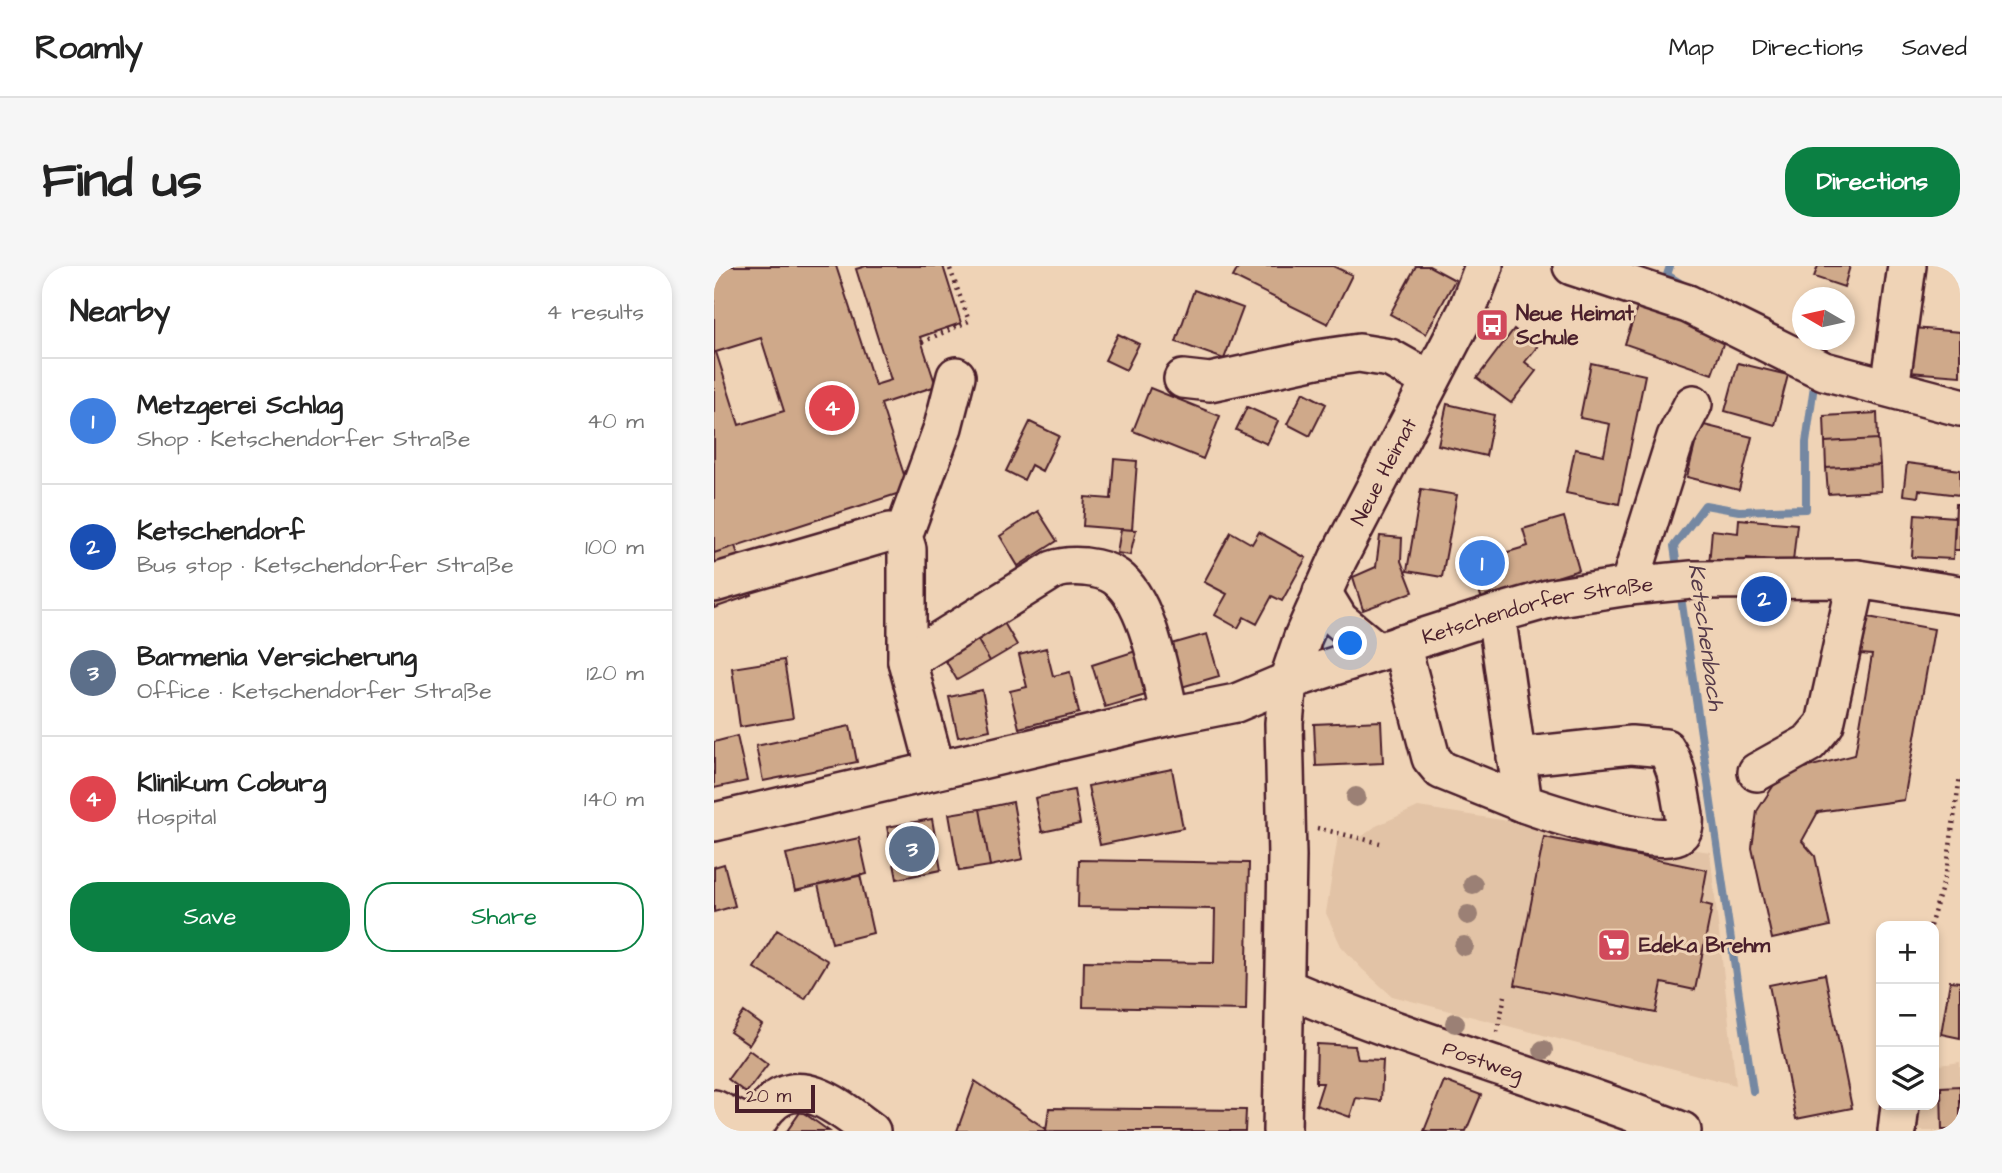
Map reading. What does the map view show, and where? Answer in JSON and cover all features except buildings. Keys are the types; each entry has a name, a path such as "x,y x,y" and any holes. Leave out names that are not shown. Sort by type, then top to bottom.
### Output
{"street":[{"name":"Neue Heimat","path":"1288,681 1322,592 1429,380 1466,313 1484,266"},
{"path":"1572,266 1688,304 1815,366 1960,407"},
{"path":"1889,388 1907,266"},
{"path":"1183,379 1210,382 1317,359 1359,353 1390,358 1429,380"},
{"path":"936,770 907,661 907,549 903,536 943,427 956,376"},
{"path":"1629,586 1676,437 1693,404"},
{"path":"714,583 890,531 903,536"},
{"path":"907,661 1053,570 1071,566 1092,568 1114,576 1130,591 1142,611 1170,716"},
{"path":"1757,772 1809,743 1825,724 1857,579"},
{"name":"Ketschendorfer Straße","path":"714,822 1236,703 1288,681 1552,598 1678,581 1857,579 1960,595"},
{"path":"1322,592 1339,620 1389,648 1431,758 1441,770 1552,815 1646,837 1669,839 1678,836 1682,830 1684,816 1674,762 1665,748 1630,744 1516,757"},
{"path":"1496,614 1523,803"},
{"path":"1282,1131 1286,988 1284,723 1288,681"},
{"name":"Postweg","path":"1286,988 1389,1030 1682,1131"},
{"path":"714,1109 753,1128 770,1104 789,1093 808,1093 833,1104 871,1131"},
{"path":"1898,1131 1900,1110"}],"path":[{"path":"922,342 969,321 949,266"},
{"path":"1932,921 1946,874 1960,776"},
{"path":"1285,821 1380,843"}],"shaded area":[{"path":"1418,807 1710,852 1736,1085 1392,996 1341,946 1326,913 1338,836 1360,838 1376,826"},
{"path":"1960,1062 1960,1131 1917,1131 1920,1110 1939,1110 1940,1065"}],"waterway":[{"name":"Ketschenbach","path":"1670,266 1667,275 1683,285"},
{"name":"Ketschenbach","path":"1678,574 1674,546 1705,505 1739,511 1806,509 1806,443 1815,378"},
{"name":"Ketschenbach","path":"1680,590 1753,1091"}],"place":[{"name":"Neue Heimat Schule","path":"1492,325"},
{"name":"Klinikum Coburg","path":"832,408"},
{"name":"Metzgerei Schlag","path":"1482,563"},
{"name":"Ketschendorf","path":"1764,599"},
{"name":"Barmenia Versicherung","path":"912,849"},
{"name":"Edeka Brehm","path":"1614,945"}]}
